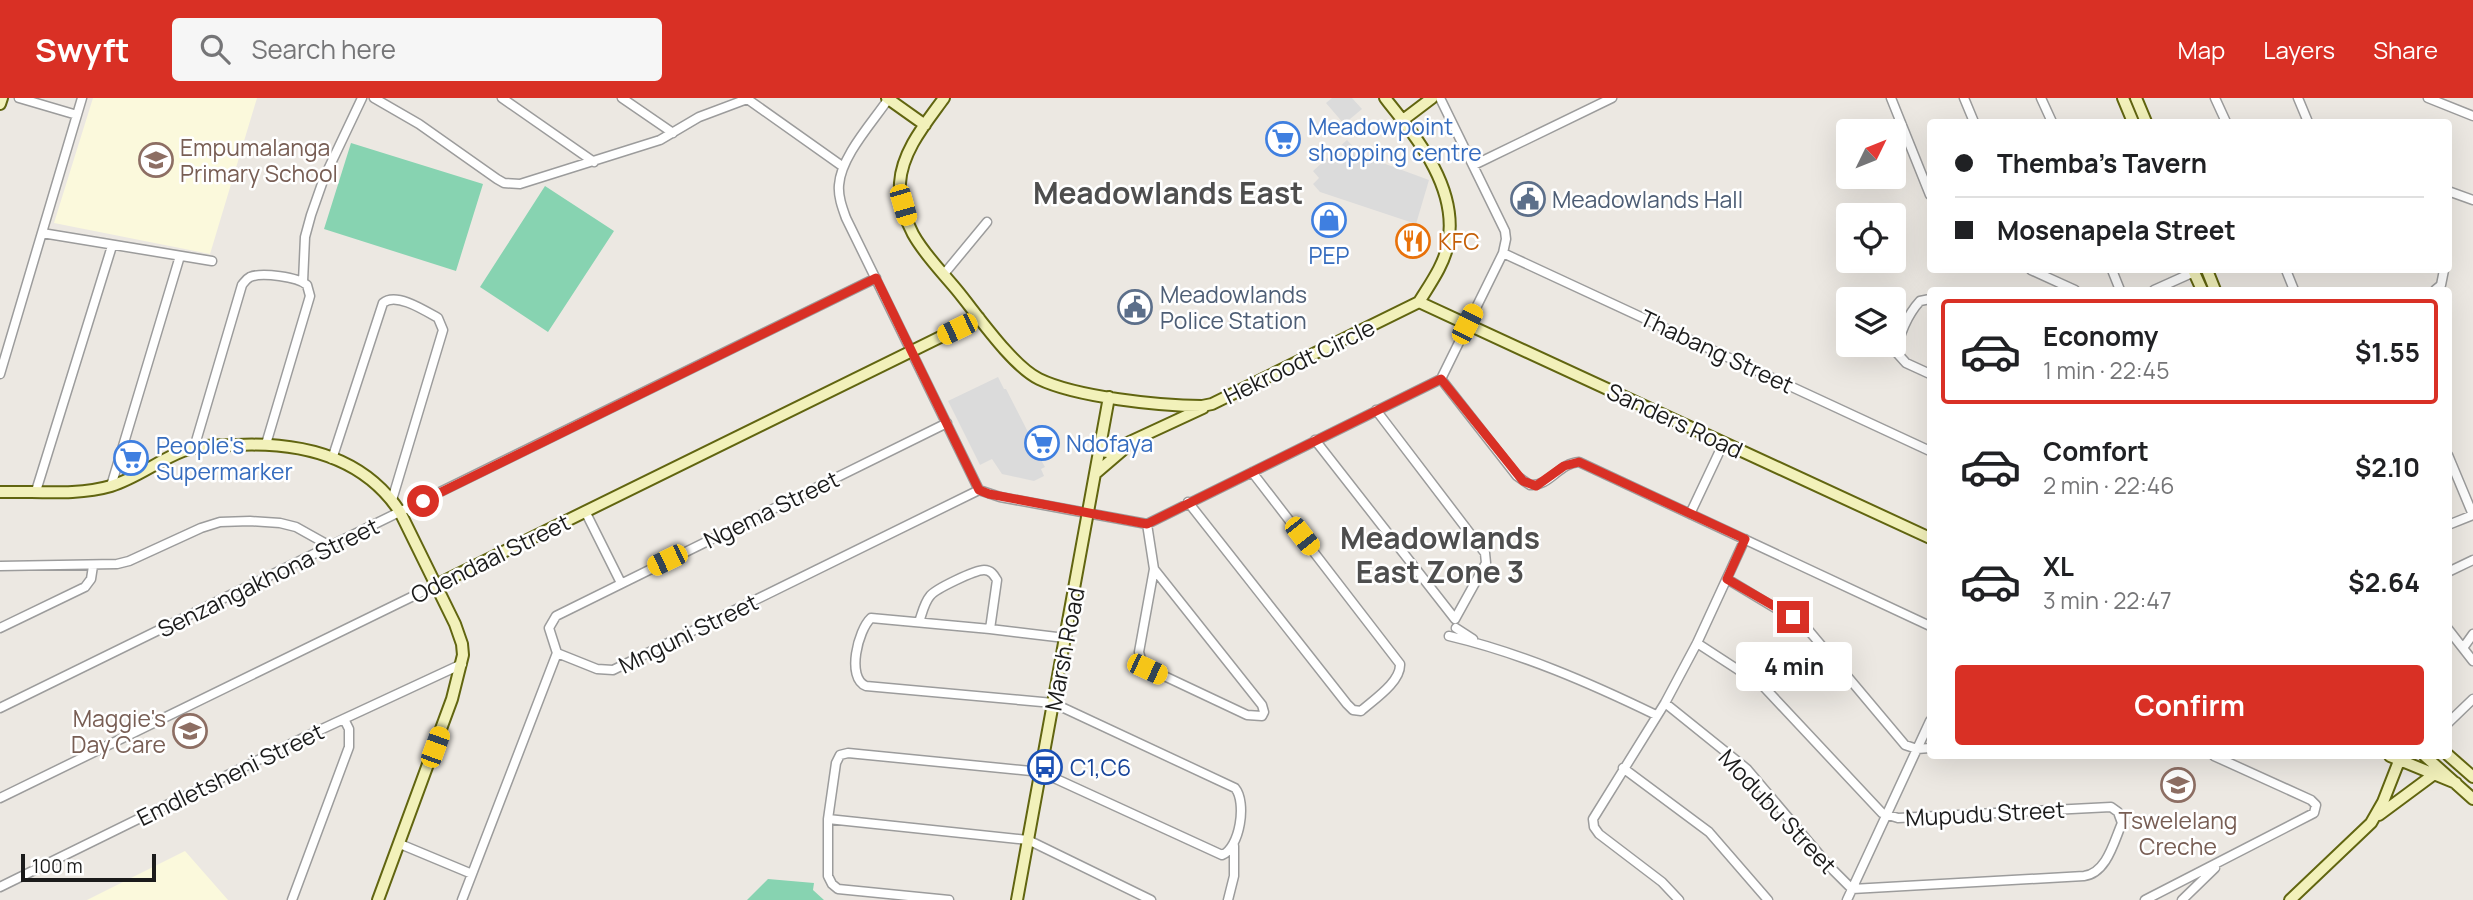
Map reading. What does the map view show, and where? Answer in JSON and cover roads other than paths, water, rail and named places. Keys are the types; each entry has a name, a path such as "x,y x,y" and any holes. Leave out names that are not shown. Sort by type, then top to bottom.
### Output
{"street":[{"path":"0,104 2,98"},
{"path":"19,98 77,115"},
{"path":"0,374 82,98"},
{"path":"303,282 305,237 311,215 324,178 362,98"},
{"path":"374,98 419,124 504,183 520,184 644,146 699,117 746,98 842,166"},
{"path":"502,98 594,162"},
{"path":"622,98 673,133"},
{"path":"925,125 888,98 842,166 840,201 979,490 1000,497 1147,524 1441,379 1503,253 1506,239 1505,231 1440,98"},
{"name":"Hekroodt Circle","path":"944,98 906,159 900,181 907,219 913,233 979,318 1026,370 1037,378 1057,386 1109,397 1185,406 1212,404 1419,302"},
{"path":"1385,98 1433,165 1446,201 1448,244 1419,302"},
{"path":"1402,120 1432,98"},
{"path":"1474,165 1612,98"},
{"path":"1891,98 1927,188"},
{"path":"1964,98 1973,119"},
{"path":"2041,98 2051,119"},
{"path":"2123,98 2132,119"},
{"path":"2136,98 2145,119"},
{"path":"2215,98 2225,119"},
{"path":"2298,98 2307,119"},
{"path":"2428,98 2473,116"},
{"path":"2452,192 2473,200"},
{"path":"944,274 987,222"},
{"path":"42,233 212,261"},
{"path":"36,491 112,246"},
{"name":"Thabang Street","path":"1503,253 1927,450"},
{"path":"111,485 180,256"},
{"path":"2038,273 2068,287"},
{"path":"2160,287 2190,273"},
{"path":"194,448 242,285 251,276 303,282 310,290 266,444"},
{"name":"Senzangakhona Street","path":"0,708 876,278"},
{"path":"332,459 380,308 386,300 395,298 438,318 443,330 392,500"},
{"path":"1927,299 1916,305 1909,315 1897,348 1902,360 1927,372"},
{"name":"Sanders Road","path":"1419,302 1927,537"},
{"name":"Odendaal Street","path":"0,798 979,318"},
{"path":"1441,379 1517,476 1530,485 1539,484 1564,466 1579,462 1927,625"},
{"name":"Marsh Road","path":"1017,900 1109,397"},
{"path":"1100,451 1108,452 1212,404"},
{"path":"1376,410 1482,547 1486,556 1486,563 1455,624"},
{"name":"Ngema Street","path":"557,653 550,634 552,619 947,423"},
{"path":"1096,473 1137,439"},
{"path":"1315,440 1455,624 1478,643"},
{"path":"1690,514 1724,443"},
{"path":"0,492 66,491 111,485 194,448 266,444 293,446 332,459 374,482 392,500 436,585 460,636 463,650 452,699 378,900"},
{"path":"2452,465 2473,515 2452,523"},
{"path":"1188,502 1353,710 1361,711 1395,679 1401,670 1400,664 1252,472"},
{"name":"Mnguni Street","path":"557,653 597,669 613,670 979,490"},
{"path":"586,511 621,583"},
{"path":"0,566 93,566 129,562 201,528 220,522 250,521 290,525 330,546"},
{"path":"1147,524 1154,569 1139,652 1143,666 1247,715 1259,717 1265,712 1154,569"},
{"path":"1679,900 1662,882 1599,834 1594,827 1594,815 1665,703 1698,643 1745,539"},
{"path":"2452,570 2473,560"},
{"path":"0,628 85,587 91,579 93,566"},
{"path":"919,622 933,592 972,573 985,570 997,580 990,629"},
{"path":"1727,579 1805,626 1896,736 1905,745 1917,749 1927,748"},
{"path":"1065,638 877,618 867,622 859,642 855,672 859,682 866,686 1053,703 1226,782 1241,795 1241,810 1234,843 1234,876 1228,900"},
{"path":"2463,648 2473,634"},
{"path":"2452,635 2473,661"},
{"path":"1449,636 1550,668 1656,715"},
{"name":"Mupudu Street","path":"1698,643 1763,686 1874,807 1886,816 1898,818 2111,807 2118,812 2122,823"},
{"path":"462,900 557,653"},
{"name":"Emdletsheni Street","path":"0,887 462,664"},
{"path":"2452,719 2473,699"},
{"name":"Modubu Street","path":"1665,703 1742,765 1852,889 2090,876 2102,866 2122,823"},
{"path":"292,900 349,747 349,729 344,719"},
{"path":"1847,900 1927,728"},
{"path":"949,900 835,888 828,876 828,818 838,757 845,753 1041,772 1222,855 1230,851 1234,843"},
{"path":"2452,758 2473,776"},
{"path":"2145,900 2312,815 2316,806 2311,800 2221,759"},
{"path":"2290,900 2361,835 2374,819 2394,779 2397,759"},
{"path":"2401,759 2456,783"},
{"path":"2428,759 2473,799"},
{"path":"1623,768 1709,832 1768,900"},
{"path":"2374,819 2433,775"},
{"path":"828,818 1028,840 1151,900"},
{"path":"400,844 472,874"},
{"path":"2182,900 2220,863"}],"place":[{"name":"Meadowpoint shopping centre","path":"1283,139"},
{"name":"Empumalanga Primary School","path":"156,160"},
{"name":"Meadowlands Hall","path":"1528,199"},
{"name":"PEP","path":"1329,220"},
{"name":"KFC","path":"1413,241"},
{"name":"Meadowlands Police Station","path":"1135,307"},
{"name":"Ndofaya","path":"1042,443"},
{"name":"People's Supermarker","path":"131,458"},
{"name":"Maggie's Day Care","path":"190,731"},
{"name":"C1,C6","path":"1045,767"},
{"name":"Tswelelang Creche","path":"2178,785"}],"district":[{"name":"Meadowlands East","path":"1168,192"},
{"name":"Meadowlands East Zone 3","path":"1440,554"}]}
